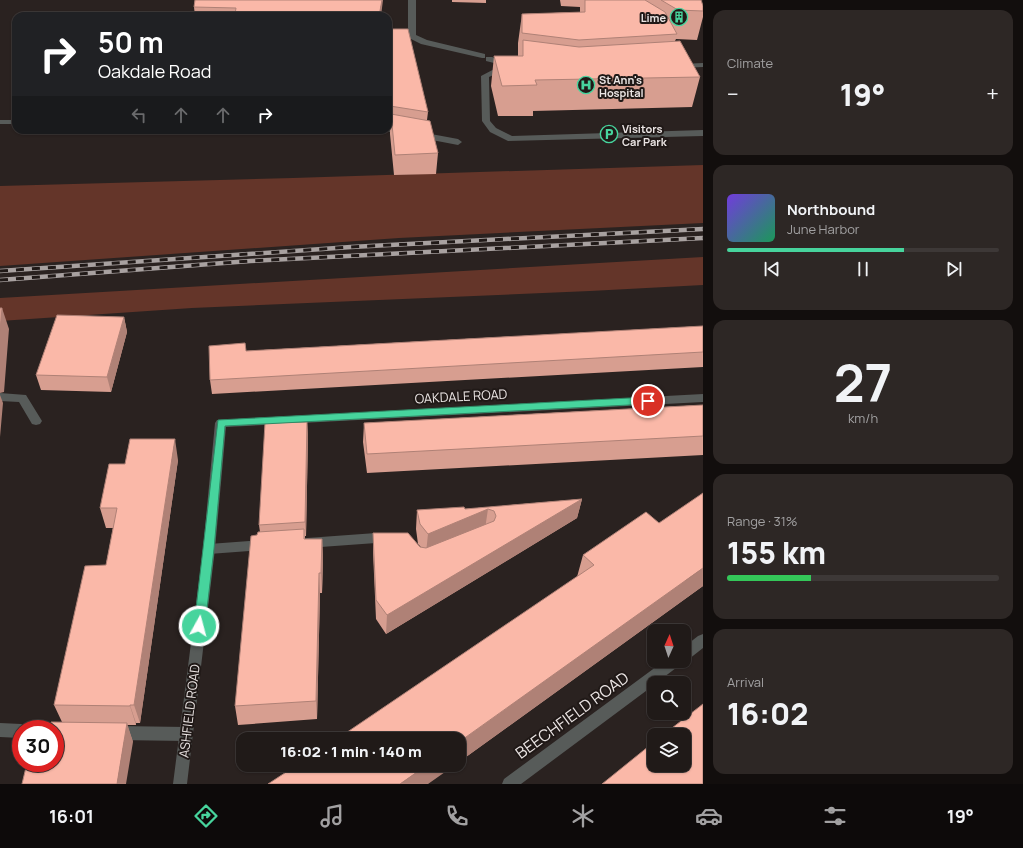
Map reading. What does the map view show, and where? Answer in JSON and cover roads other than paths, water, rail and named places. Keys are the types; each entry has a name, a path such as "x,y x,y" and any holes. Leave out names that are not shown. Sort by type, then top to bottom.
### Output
{"street":[{"path":"412,0 412,36"},
{"path":"392,31 412,36 424,42 514,65 499,68 484,76 487,125 495,132 511,139 703,133"},
{"path":"675,66 688,63 703,65"},
{"path":"0,122 12,122"},
{"path":"392,130 458,142"},
{"path":"0,397 22,398 36,421"},
{"name":"OAKDALE ROAD","path":"221,423 703,398"},
{"name":"ASHFIELD ROAD","path":"180,784 209,549 221,423"},
{"path":"296,543 376,538 403,544"},
{"path":"209,549 272,545"},
{"path":"691,649 703,640"},
{"name":"BEECHFIELD ROAD","path":"509,784 666,668"},
{"path":"0,730 12,731"},
{"path":"101,733 186,734"}],"railway":[{"path":"0,271 351,247 703,229"},
{"path":"0,280 250,261 703,238"}],"place":[{"name":"Lime","path":"679,17"},
{"name":"St Ann's Hospital","path":"586,85"},
{"name":"Visitors Car Park","path":"609,134"}]}
